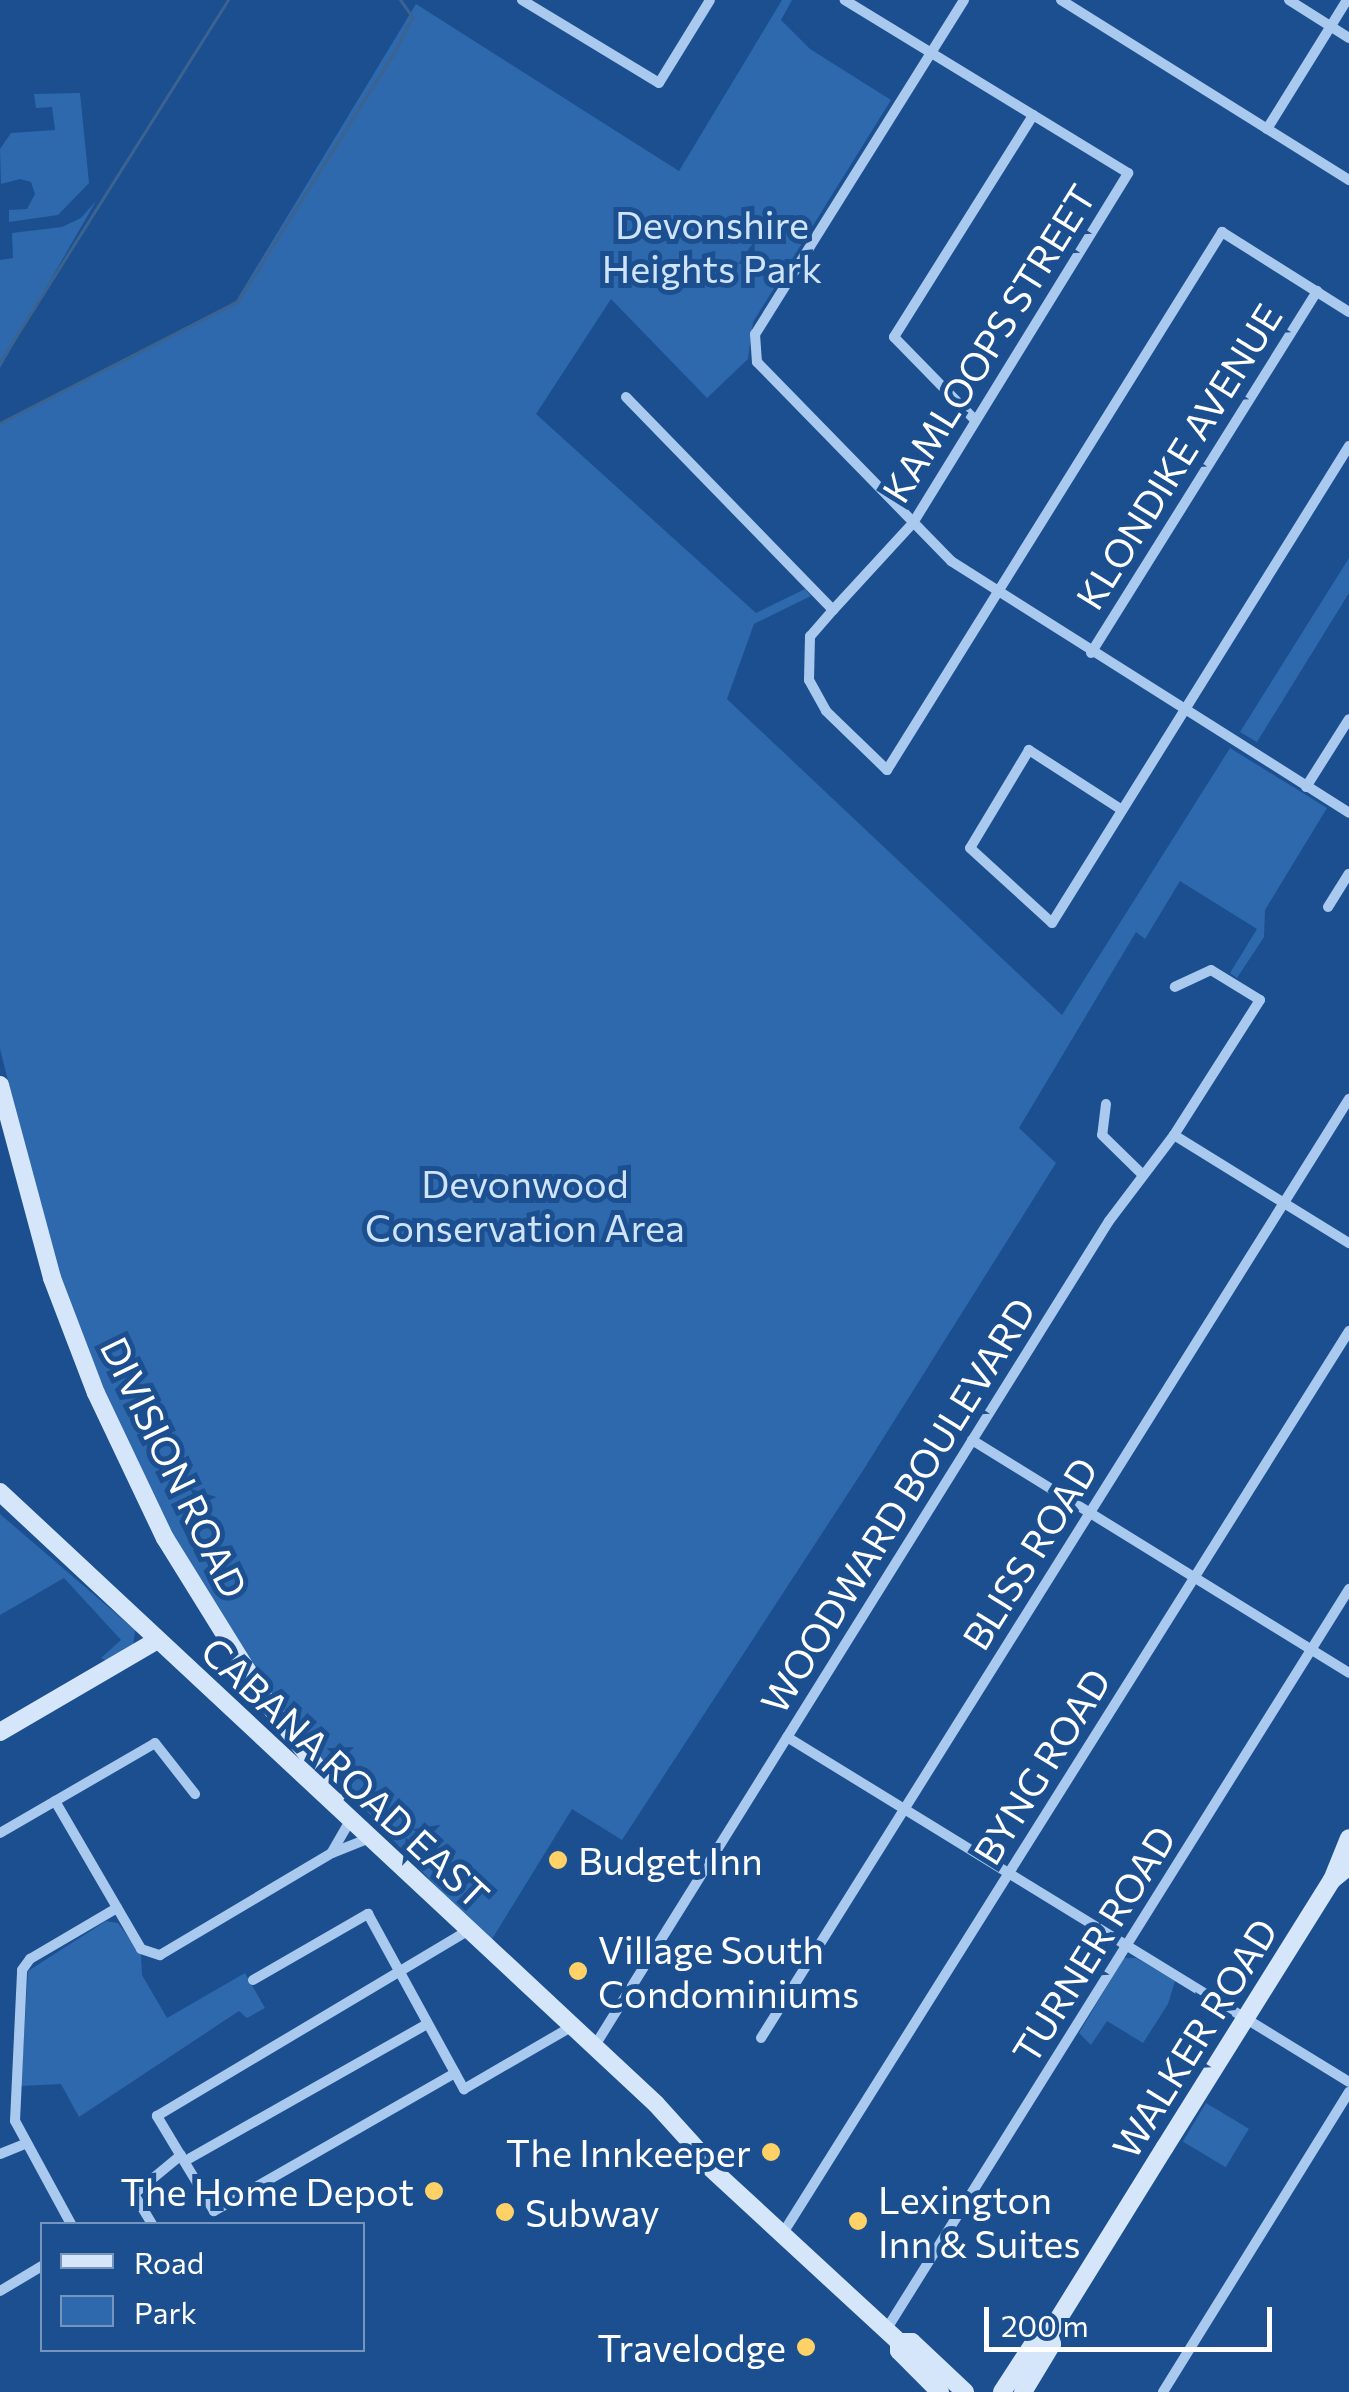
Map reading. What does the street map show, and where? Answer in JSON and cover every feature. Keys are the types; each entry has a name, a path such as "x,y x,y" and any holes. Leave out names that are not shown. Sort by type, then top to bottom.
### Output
{"main road":[{"name":"DIVISION ROAD","path":"0,1085 52,1278 165,1538 268,1704 372,1836"},
{"name":"CABANA ROAD EAST","path":"0,1492 156,1641 372,1836 893,2336 900,2352 940,2392"},
{"path":"0,1732 156,1641"},
{"name":"WALKER ROAD","path":"1023,2392 1052,2344 1049,2334 1332,1880 1349,1838"},
{"name":"WALKER ROAD","path":"1332,1880 1349,1866"},
{"name":"WALKER ROAD","path":"1002,2392 1039,2335 1049,2334"},
{"name":"CABANA ROAD EAST","path":"893,2336 912,2342 965,2392"}],"street":[{"path":"522,0 659,83 710,0"},
{"name":"KAMLOOPS STREET","path":"845,0 1128,173 913,523 810,636 808,680 826,711 887,770 996,594"},
{"path":"964,0 755,334 757,362 913,523 996,594 1349,813"},
{"path":"1061,0 1349,180"},
{"path":"1289,0 1349,38"},
{"path":"1267,129 1348,0"},
{"path":"975,420 894,336 1033,115"},
{"path":"996,594 1222,232 1349,312"},
{"name":"KLONDIKE AVENUE","path":"1091,653 1316,291"},
{"path":"626,397 833,610"},
{"path":"1122,810 1029,750 970,848 1052,923 1349,446"},
{"path":"1306,787 1349,718"},
{"path":"1328,906 1349,874"},
{"name":"WOODWARD BOULEVARD","path":"593,2048 972,1440 1260,1000 1212,970 1175,988"},
{"name":"BLISS ROAD","path":"761,2038 1349,1099"},
{"path":"1106,1104 1102,1134 1143,1176"},
{"path":"1174,1135 1349,1243"},
{"name":"BYNG ROAD","path":"783,2233 1349,1331"},
{"path":"972,1440 1349,1672"},
{"name":"TURNER ROAD","path":"893,2336 1126,1948 1349,1590"},
{"path":"788,1737 1349,2082"},
{"path":"0,1833 155,1743 195,1794"},
{"path":"55,1801 141,1949 160,1955 332,1853 372,1836"},
{"path":"332,1853 351,1818"},
{"path":"70,2222 24,2144 13,2096 22,1970 30,1959 117,1908"},
{"path":"253,1980 368,1914 464,2089 571,2027"},
{"path":"455,2073 214,2210 157,2116 470,1930"},
{"path":"151,2222 134,2194 183,2158 427,2024"},
{"path":"1163,2392 1349,2092"},
{"path":"0,2154 24,2144"},
{"path":"0,2291 40,2267"}],"green space":[{"name":"Devonwood Conservation Area","path":"782,0 792,0 781,20 810,49 891,100 753,322 748,359 707,398 611,299 536,414 756,613 805,589 811,596 754,624 727,699 1062,1015 1230,748 1327,808 1265,910 1264,937 1237,978 1230,973 1257,929 1180,881 1145,939 1136,932 1019,1128 1056,1163 862,1472 622,1840 572,1809 489,1944 305,1744 253,1673 152,1502 58,1279 0,1049 0,423 236,301 416,4 679,171"},
{"path":"80,93 89,183 58,215 9,222 9,210 27,209 35,194 31,182 20,179 1,184 0,149 11,133 55,130 52,107 36,108 34,94"},
{"path":"96,201 0,368 0,260 13,258 12,233 62,227 81,218"},
{"path":"1349,558 1349,593 1257,742 1240,732"},
{"path":"0,1514 135,1630 133,1648 108,1661 101,1658 121,1640 64,1578 0,1615"},
{"path":"106,1921 118,1923 141,1955 142,1975 167,2018 245,1973 265,2008 247,2018 239,2011 79,2117 61,2084 21,2086 28,1971"},
{"path":"1124,1958 1136,1958 1175,1981 1168,2004 1143,2043 1107,2021 1091,2045 1079,2033"},
{"path":"1206,2103 1249,2129 1226,2167 1183,2142"}],"waterway":[{"path":"0,362 228,0"},
{"path":"0,423 238,301 396,49 412,17 400,0"}],"place":[{"name":"Budget Inn","path":"558,1860"},
{"name":"Village South Condominiums","path":"578,1971"},
{"name":"The Innkeeper","path":"771,2152"},
{"name":"The Home Depot","path":"434,2191"},
{"name":"Subway","path":"505,2212"},
{"name":"Lexington Inn & Suites","path":"858,2221"},
{"name":"Travelodge","path":"806,2347"}],"park label":[{"name":"Devonshire Heights Park","path":"712,246"}]}
